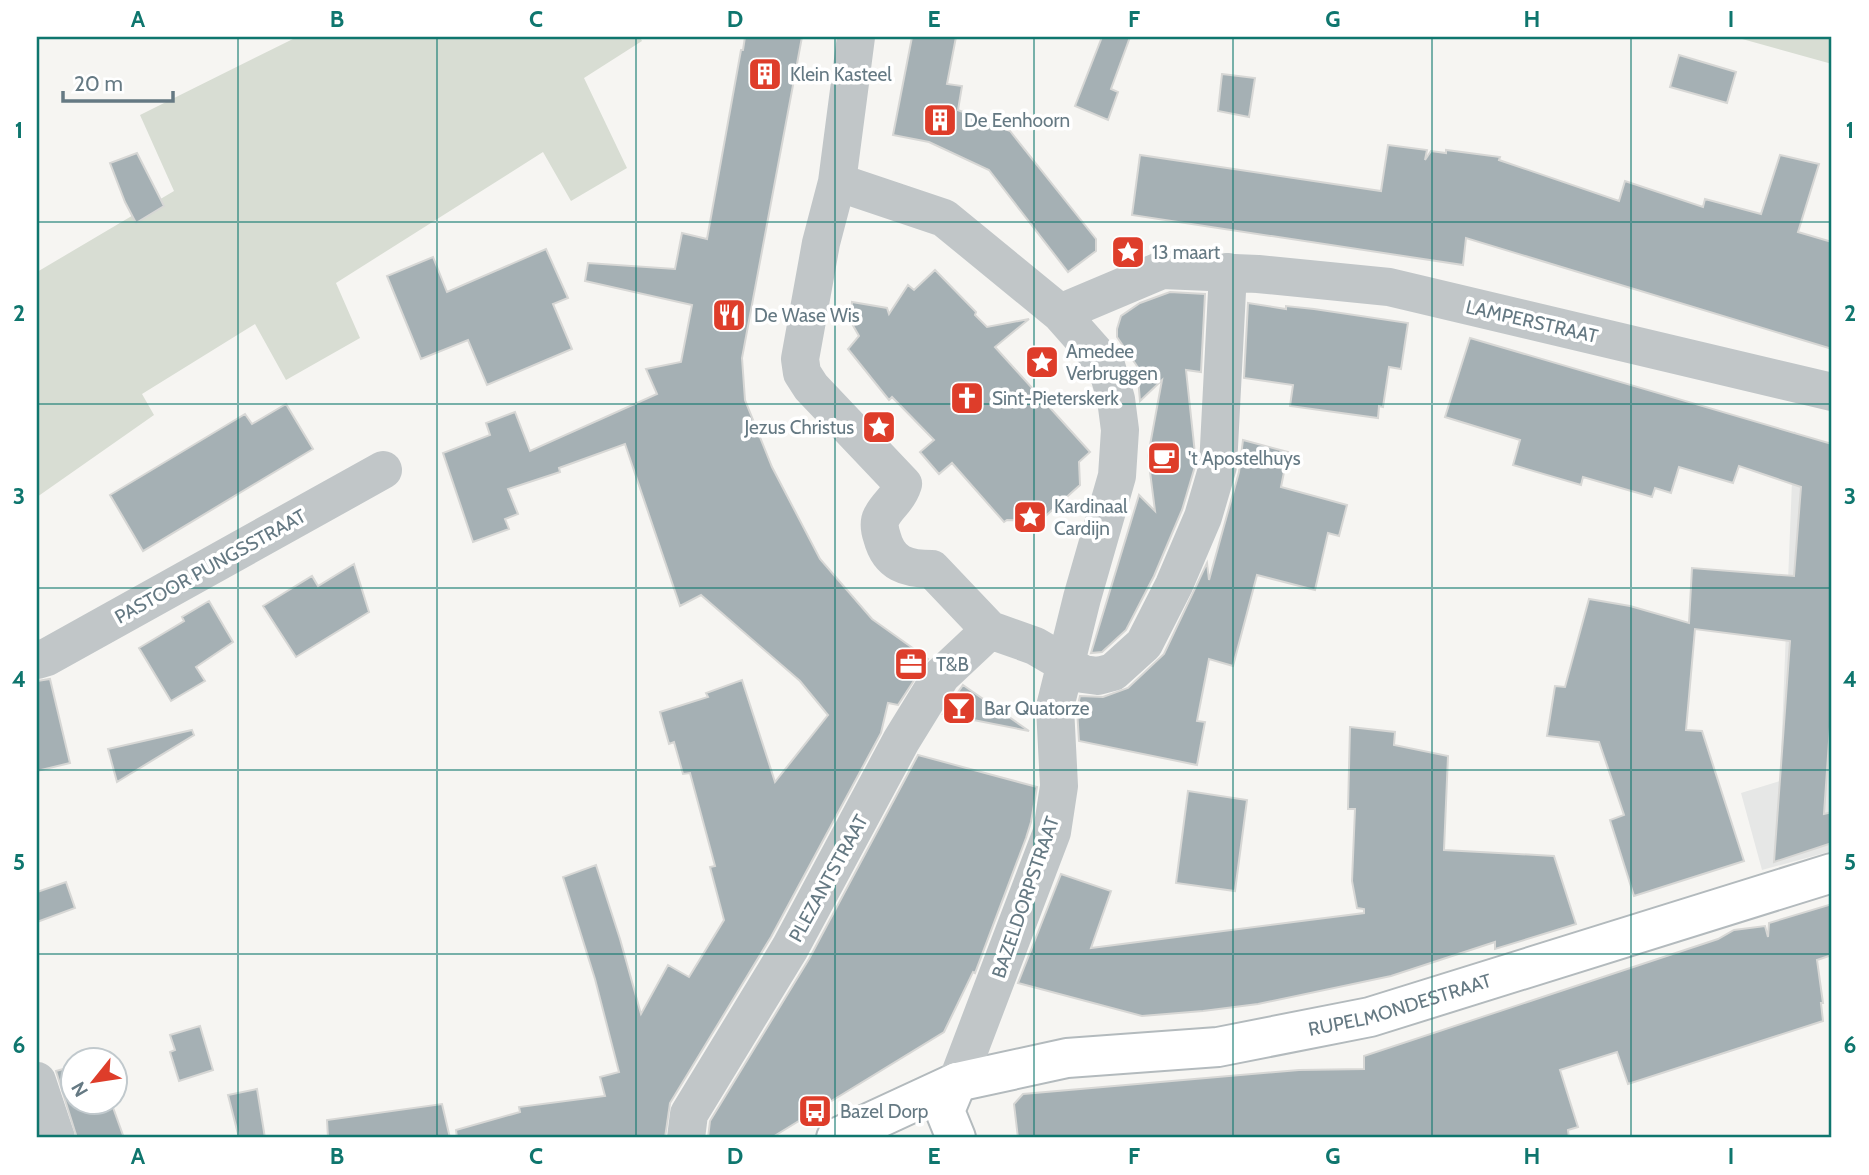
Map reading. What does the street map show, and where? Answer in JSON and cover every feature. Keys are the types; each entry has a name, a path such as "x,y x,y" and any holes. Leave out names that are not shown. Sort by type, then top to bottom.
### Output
{"main road":[{"name":"RUPELMONDESTRAAT","path":"836,1138 957,1082 1067,1058 1218,1047 1370,1017 1832,873"},
{"path":"956,1138 945,1111 957,1082"}],"street":[{"path":"856,37 836,182 807,314 800,359 802,373 843,423 903,484 899,497 880,517 880,531 889,556 899,564 914,569 932,569 990,630 1035,646 1083,674 1098,676 1113,672 1144,644 1174,585 1203,517 1218,466 1228,272"},
{"name":"BAZELDORPSTRAAT","path":"836,182 944,218 1060,313 1106,365 1116,399 1120,430 1117,476 1055,707 1059,786 1052,831 957,1082"},
{"name":"LAMPERSTRAAT","path":"1060,313 1163,270 1228,272 1389,287 1832,392"},
{"name":"PASTOOR PUNGSSTRAAT","path":"37,660 47,657 383,470"},
{"name":"PLEZANTSTRAAT","path":"686,1138 689,1114 790,948 901,741 941,677 990,630"},
{"path":"37,1080 55,1138"}],"shaded area":[{"path":"297,37 640,37 642,41 584,78 627,168 571,201 543,152 336,283 360,338 286,380 255,324 142,394 154,415 37,497 37,272 174,191 140,115"},
{"path":"1735,37 1832,37 1832,64"},
{"path":"1794,431 1804,440 1832,447 1832,851 1762,870 1741,793 1780,781"}],"building":[{"path":"745,37 802,37 742,358 745,400 772,467 820,559 872,619 928,659 898,705 888,703 881,733 771,937 670,1103 665,1138 457,1138 456,1130 520,1112 519,1107 605,1096 600,1077 619,1072 595,979 563,877 596,865 641,1014 668,965 689,977 724,920 710,867 715,866 690,773 683,774 674,742 669,744 660,712 708,697 706,693 742,680 775,782 828,715 800,681 701,595 680,606 625,444 559,468 560,472 508,489 518,514 505,519 509,529 473,542 443,453 490,435 486,423 515,412 530,451 657,394 646,369 681,362 692,305 585,281 588,263 675,269 682,233 707,239"},
{"path":"912,37 956,37 947,84 962,86 958,110 1010,131 1096,239 1096,251 1068,272 989,170 929,142 893,135"},
{"path":"1102,37 1130,37 1111,89 1118,92 1108,120 1075,106"},
{"path":"1679,55 1736,72 1727,103 1670,87"},
{"path":"1222,74 1255,78 1249,117 1218,111"},
{"path":"1388,145 1427,150 1425,160 1431,151 1446,153 1446,150 1500,157 1499,160 1619,201 1625,181 1703,207 1705,199 1761,214 1780,155 1819,164 1798,232 1832,242 1832,349 1466,238 1463,265 1132,215 1140,155 1381,191"},
{"path":"137,153 164,206 136,223 110,163"},
{"path":"546,249 568,298 553,304 572,349 487,385 468,340 421,359 387,276 433,257 447,292"},
{"name":"Sint-Pieterskerk","path":"935,270 987,327 1029,319 995,347 1090,452 1079,462 1080,485 1040,521 1004,522 952,463 939,474 920,452 934,440 892,397 889,400 848,349 859,336 851,322 852,302 887,308 889,314 908,285 914,290"},
{"path":"1170,292 1205,294 1201,372 1186,370 1196,463 1182,510 1154,576 1126,630 1102,652 1091,653 1139,495 1155,511 1148,456 1162,380 1140,401 1137,366 1117,337 1117,329 1121,316 1140,303"},
{"path":"1248,303 1286,309 1286,306 1314,309 1408,323 1401,369 1389,367 1383,407 1379,406 1378,418 1290,406 1293,385 1244,378"},
{"path":"1470,338 1832,444 1832,698 1824,814 1832,812 1832,843 1774,862 1790,641 1695,629 1686,730 1702,731 1744,861 1634,896 1610,820 1624,815 1599,742 1547,736 1555,686 1565,687 1589,599 1630,606 1689,623 1692,568 1794,576 1801,487 1739,466 1733,483 1679,467 1671,493 1655,488 1652,497 1583,477 1581,485 1513,465 1520,440 1445,417"},
{"path":"286,404 313,449 143,551 110,495 245,414 252,424"},
{"path":"1243,440 1288,452 1281,487 1347,505 1339,536 1328,533 1315,590 1257,575 1233,666 1209,659 1197,721 1205,722 1197,765 1079,741 1077,709 1080,696 1103,697 1128,688 1164,654 1207,563 1209,580 1239,472"},
{"path":"354,564 369,612 296,657 263,606 312,576 318,586"},
{"path":"209,601 233,642 196,667 205,681 171,701 139,648 184,621 182,617"},
{"path":"50,679 70,763 37,771 37,681"},
{"path":"963,685 1029,731 943,714"},
{"path":"1350,727 1395,732 1394,745 1448,756 1444,850 1554,856 1576,924 1495,949 1495,942 1391,976 1258,1004 1203,1011 1142,1016 1018,983 1061,874 1111,891 1091,948 1364,913 1364,909 1357,908 1352,881 1355,809 1348,809"},
{"path":"192,730 194,735 117,782 108,749"},
{"path":"918,755 1037,787 1026,838 975,973 973,972 944,1032 771,1138 708,1138 710,1121 809,959"},
{"path":"1188,791 1247,800 1235,891 1176,883"},
{"path":"66,882 75,908 37,922 37,892"},
{"path":"1832,904 1832,955 1817,960 1823,1021 1628,1084 1617,1052 1560,1070 1578,1127 1568,1130 1569,1138 1018,1138 1014,1104 1023,1094 1299,1070 1364,1069 1364,1056 1718,939 1734,930 1765,926 1768,937 1769,923"},
{"path":"200,1026 213,1070 179,1081 170,1052 175,1050 170,1035"},
{"path":"257,1089 265,1138 239,1138 228,1095"},
{"path":"442,1104 450,1138 328,1138 327,1120"},
{"path":"70,1116 116,1116 124,1138 77,1138"}],"place":[{"name":"Klein Kasteel","path":"765,74"},
{"name":"De Eenhoorn","path":"940,120"},
{"name":"13 maart","path":"1128,252"},
{"name":"De Wase Wis","path":"729,315"},
{"name":"Amedee Verbruggen","path":"1042,362"},
{"name":"Sint-Pieterskerk","path":"967,398"},
{"name":"Jezus Christus","path":"879,427"},
{"name":"'t Apostelhuys","path":"1164,458"},
{"name":"Kardinaal Cardijn","path":"1030,517"},
{"name":"T&B","path":"911,664"},
{"name":"Bar Quatorze","path":"959,708"},
{"name":"Bazel Dorp","path":"815,1111"}]}
